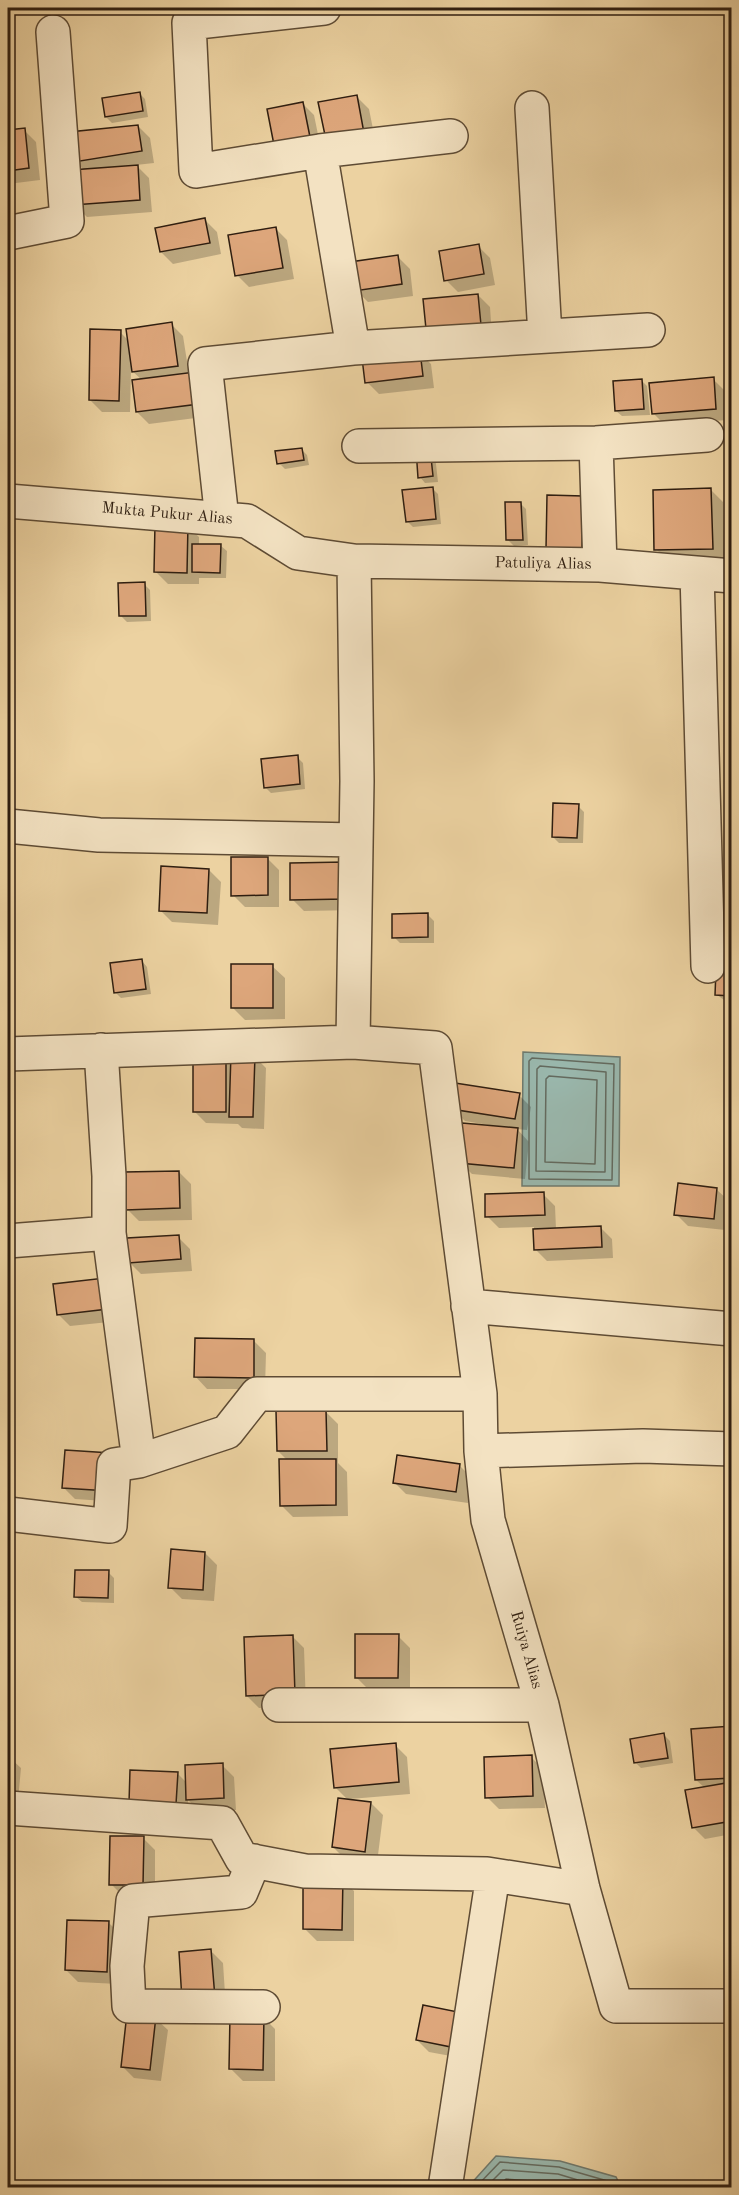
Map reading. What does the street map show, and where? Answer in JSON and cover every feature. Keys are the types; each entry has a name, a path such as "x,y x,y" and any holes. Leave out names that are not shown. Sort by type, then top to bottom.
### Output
{"street":[{"path":"324,8 189,23 196,171 320,151 451,136"},
{"path":"8,233 67,221 53,32"},
{"path":"532,108 545,336"},
{"path":"320,151 353,348"},
{"path":"222,519 206,364 353,348 648,330"},
{"path":"359,446 596,442 707,435"},
{"path":"596,442 600,564"},
{"name":"Mukta Pukur Alias","path":"8,501 247,522 298,553 354,561"},
{"path":"8,1054 353,1042 356,840 354,561"},
{"name":"Patuliya Alias","path":"354,561 600,564 732,576"},
{"path":"697,573 708,966"},
{"path":"8,826 99,835 356,840"},
{"name":"Ruiya Alias","path":"353,1042 435,1048 480,1394 481,1451 488,1520 542,1705 583,1889 616,2006 732,2006"},
{"path":"101,1050 109,1176 110,1233 139,1461"},
{"path":"8,1241 110,1233"},
{"path":"468,1306 732,1329"},
{"path":"8,1514 110,1526 114,1465 139,1461 227,1432 257,1394 480,1394"},
{"path":"481,1451 643,1446 732,1449"},
{"path":"279,1705 542,1705"},
{"path":"8,1808 222,1823 242,1859 305,1871 493,1875 583,1889"},
{"path":"254,1861 242,1892 133,1901 128,1966 129,2006 263,2007"},
{"path":"445,2187 493,1875"}],"water":[{"path":"523,1052 620,1057 619,1186 522,1186"},
{"path":"496,2156 560,2161 616,2177 621,2187 468,2187"}],"building":[{"path":"140,92 143,111 105,117 102,98"},
{"path":"357,95 364,133 326,140 318,102"},
{"path":"303,102 310,137 274,145 267,109"},
{"path":"138,125 142,151 74,162 69,132"},
{"path":"25,128 29,168 8,171 8,130"},
{"path":"138,165 140,200 73,205 71,170"},
{"path":"205,218 210,243 160,252 155,228"},
{"path":"276,227 283,268 235,276 228,235"},
{"path":"479,244 484,274 444,281 439,251"},
{"path":"398,255 402,284 354,291 350,262"},
{"path":"478,294 481,325 426,329 423,299"},
{"path":"172,322 178,366 132,372 126,329"},
{"path":"90,329 121,330 119,401 89,400"},
{"path":"420,351 423,376 365,383 362,358"},
{"path":"195,372 199,404 136,412 132,380"},
{"path":"714,377 716,409 652,414 649,383"},
{"path":"642,379 644,409 615,411 613,381"},
{"path":"302,448 304,460 277,464 275,451"},
{"path":"430,448 433,476 418,478 416,449"},
{"path":"433,487 436,519 406,522 402,490"},
{"path":"711,488 713,549 654,550 653,490"},
{"path":"547,495 583,496 582,550 546,549"},
{"path":"505,502 521,502 523,540 506,540"},
{"path":"155,524 188,524 187,573 154,572"},
{"path":"192,544 221,544 220,573 192,572"},
{"path":"145,582 146,616 119,616 118,583"},
{"path":"298,755 300,784 264,788 261,759"},
{"path":"553,803 579,804 577,838 552,837"},
{"path":"231,857 268,857 268,895 231,896"},
{"path":"345,862 345,899 290,900 290,863"},
{"path":"161,866 209,869 207,913 159,911"},
{"path":"428,913 428,937 392,938 392,914"},
{"path":"142,959 146,989 114,993 110,963"},
{"path":"231,964 273,964 273,1008 231,1008"},
{"path":"716,970 732,971 732,996 715,995"},
{"path":"193,1051 226,1051 226,1112 193,1112"},
{"path":"231,1053 255,1055 253,1117 229,1117"},
{"path":"455,1083 520,1093 515,1119 451,1109"},
{"path":"462,1123 518,1128 514,1168 459,1163"},
{"path":"179,1171 180,1208 125,1210 124,1172"},
{"path":"678,1183 717,1188 714,1219 674,1215"},
{"path":"544,1192 545,1215 485,1217 485,1194"},
{"path":"601,1226 602,1247 534,1250 533,1229"},
{"path":"179,1235 181,1259 128,1263 127,1238"},
{"path":"105,1278 108,1309 57,1315 53,1284"},
{"path":"195,1338 254,1339 254,1378 194,1377"},
{"path":"326,1410 327,1451 277,1451 276,1411"},
{"path":"65,1450 111,1453 109,1491 62,1488"},
{"path":"397,1455 460,1464 456,1492 393,1483"},
{"path":"279,1459 336,1459 336,1505 280,1506"},
{"path":"171,1549 205,1552 203,1590 168,1588"},
{"path":"75,1570 109,1570 108,1598 74,1597"},
{"path":"355,1634 399,1634 398,1678 355,1678"},
{"path":"293,1635 295,1694 246,1696 244,1637"},
{"path":"732,1726 732,1778 695,1780 691,1729"},
{"path":"664,1733 668,1758 634,1763 630,1739"},
{"path":"396,1743 399,1782 334,1788 330,1749"},
{"path":"532,1755 533,1796 485,1798 484,1757"},
{"path":"223,1763 224,1798 186,1800 185,1765"},
{"path":"130,1770 178,1772 176,1804 129,1803"},
{"path":"732,1782 732,1821 692,1828 685,1790"},
{"path":"338,1798 371,1802 365,1852 332,1847"},
{"path":"110,1836 144,1836 143,1885 109,1885"},
{"path":"303,1877 343,1877 342,1930 303,1929"},
{"path":"67,1920 109,1921 107,1972 65,1970"},
{"path":"211,1949 215,1998 182,2000 179,1952"},
{"path":"423,2005 463,2013 456,2048 416,2040"},
{"path":"127,2013 156,2016 150,2070 121,2067"},
{"path":"230,2015 264,2016 263,2070 229,2069"}]}
